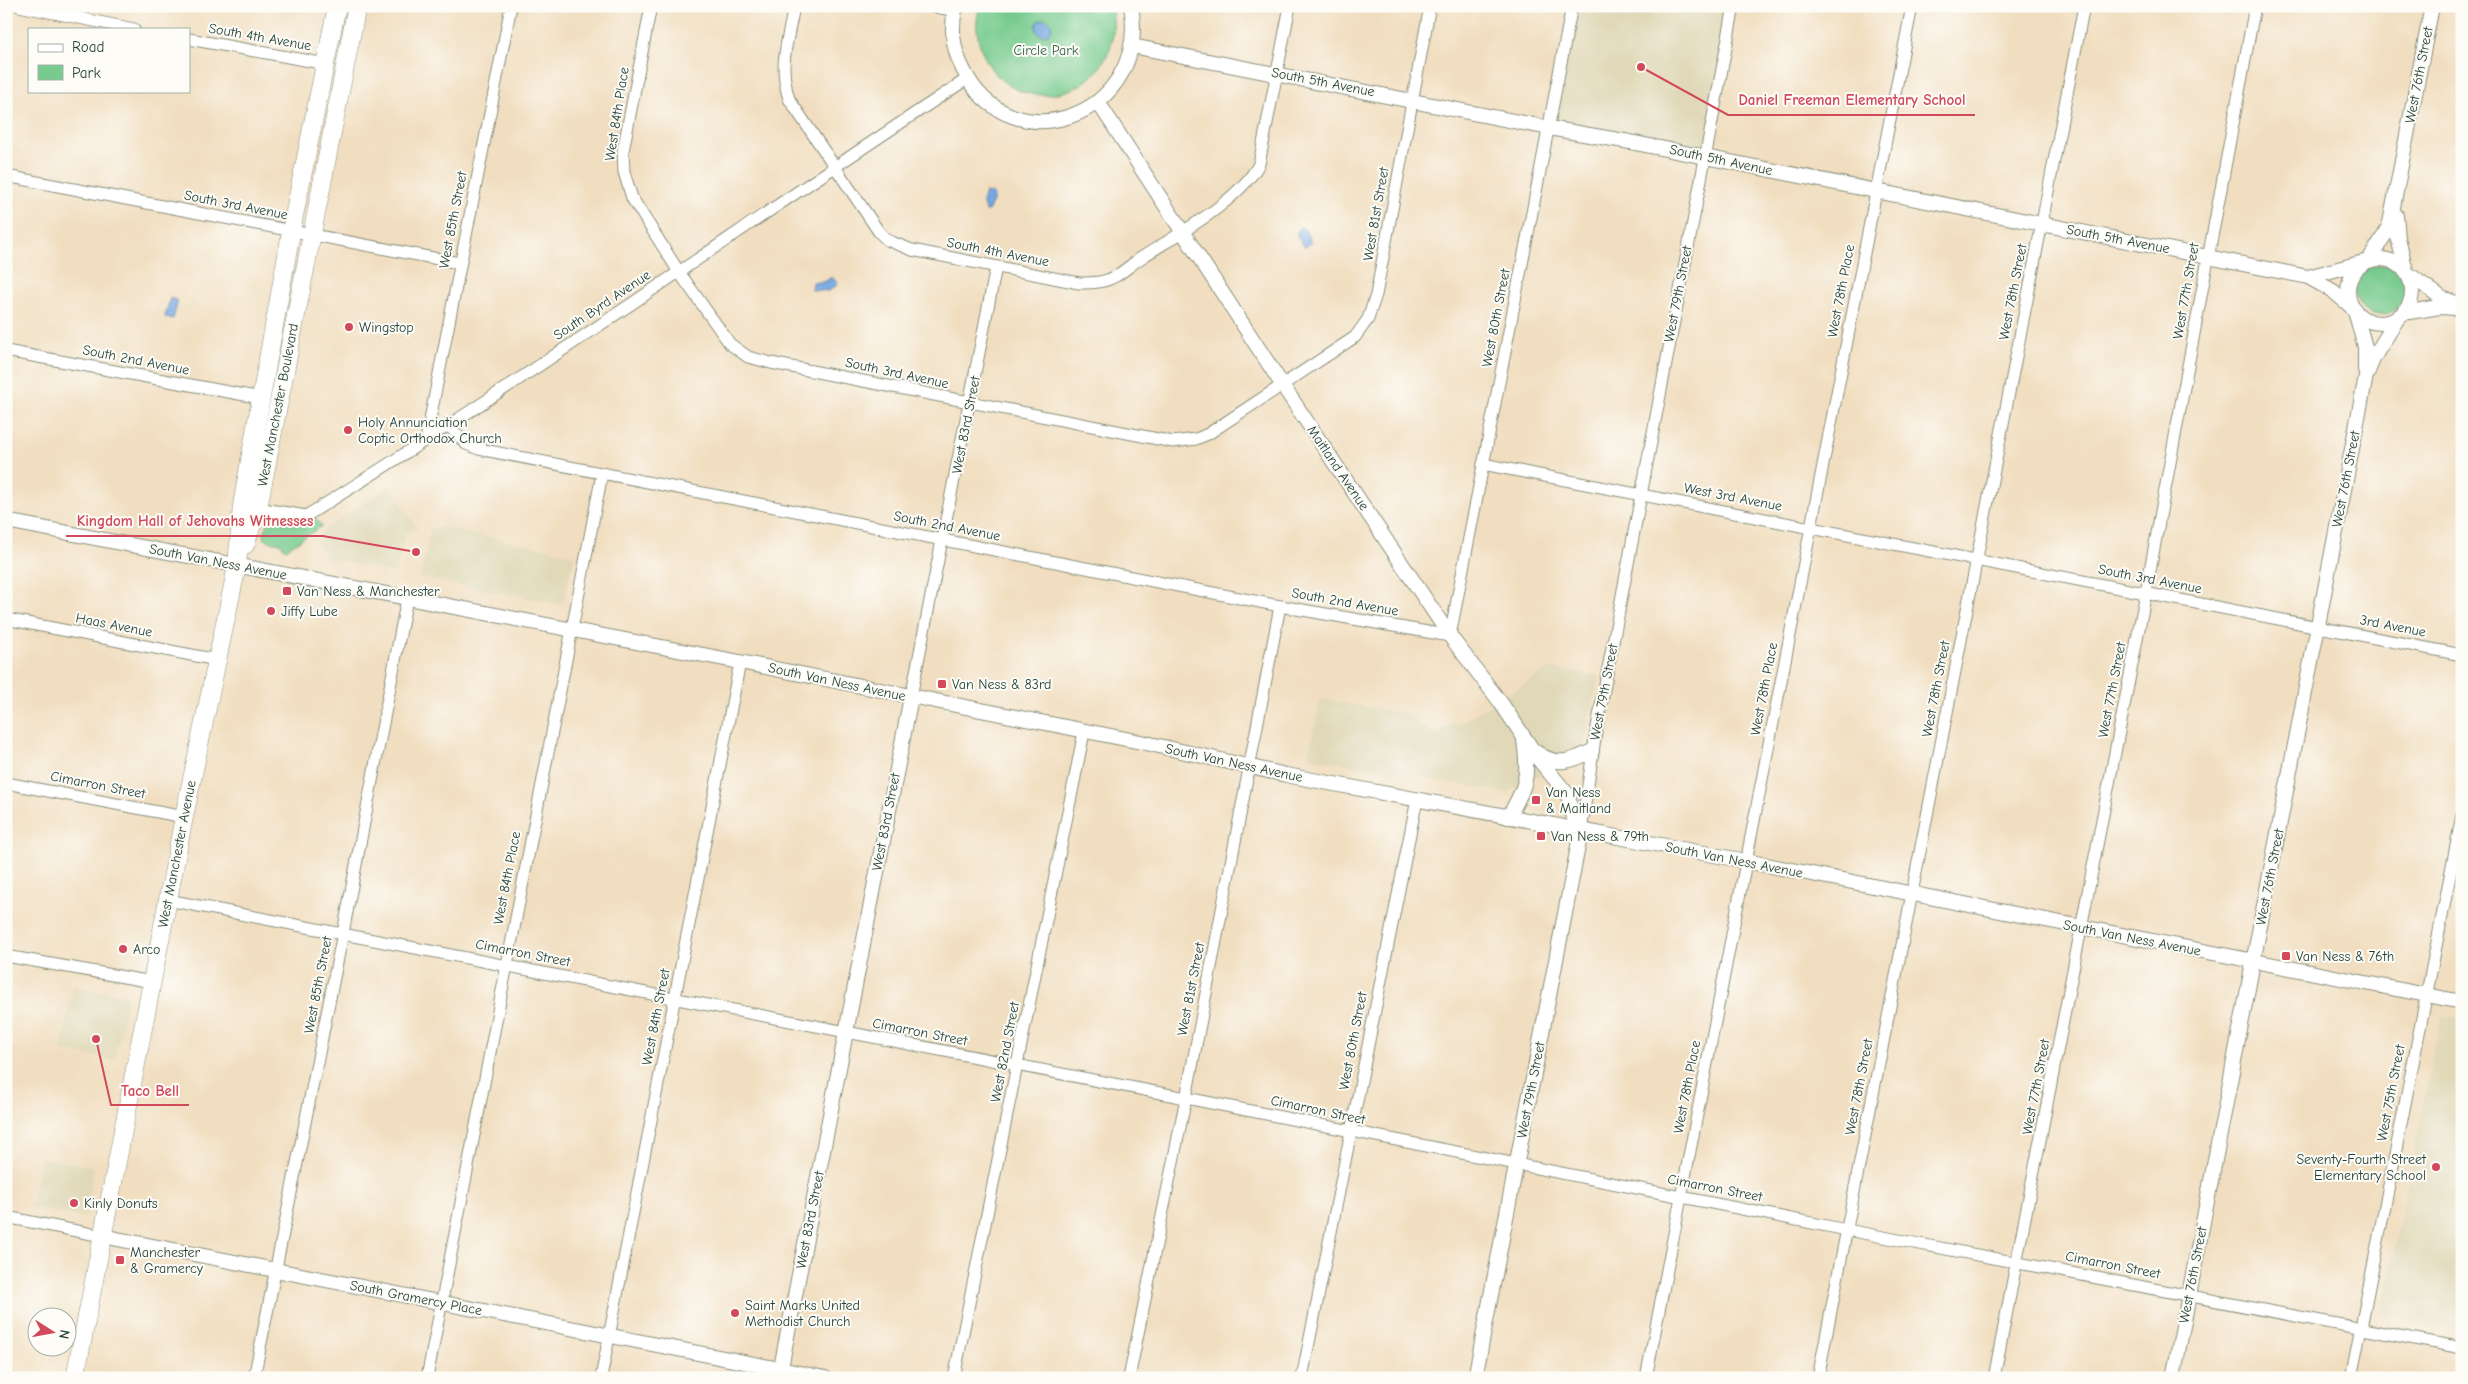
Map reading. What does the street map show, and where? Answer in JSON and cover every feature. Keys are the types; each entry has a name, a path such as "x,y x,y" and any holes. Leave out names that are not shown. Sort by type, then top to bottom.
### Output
{"main road":[{"name":"West Manchester Boulevard","path":"250,506 261,398 337,6"},
{"name":"West Manchester Boulevard","path":"237,566 310,236 357,6"},
{"name":"West Manchester Avenue","path":"75,1378 184,817 237,566"}],"street":[{"path":"19,6 129,28"},
{"name":"West 85th Street","path":"426,440 459,263 511,6"},
{"name":"West 84th Place","path":"651,6 623,151 624,172 632,198 679,272"},
{"path":"794,6 783,66 783,80 789,99 833,166"},
{"path":"938,6 956,8 953,36 957,58 967,79 979,94 993,106 1010,114 1028,119 1046,120 1064,118 1082,112 1098,102 1120,77 1132,46 1134,24 1131,6"},
{"path":"1182,232 1239,191 1251,179 1259,164 1290,6"},
{"name":"West 81st Street","path":"1283,386 1355,337 1368,320 1376,295 1430,6"},
{"name":"West 80th Street","path":"1450,636 1572,6"},
{"name":"West 79th Street","path":"1475,1378 1581,831 1592,751 1734,6"},
{"name":"West 78th Place","path":"1646,1378 1912,6"},
{"name":"West 78th Street","path":"1818,1378 2084,6"},
{"name":"West 77th Street","path":"1994,1378 2146,593 2255,6"},
{"name":"West 76th Street","path":"2368,261 2389,228 2432,6"},
{"name":"South 4th Avenue","path":"190,39 326,64"},
{"name":"South 5th Avenue","path":"1132,46 1549,128 1704,156 1875,192 2308,277 2333,290 2355,310"},
{"name":"South Byrd Avenue","path":"250,506 306,516 426,440 679,272 833,166 967,79"},
{"name":"Maitland Avenue","path":"1098,102 1283,386 1450,636 1501,703 1527,743 1568,795 1572,814 1581,831"},
{"name":"South 4th Avenue","path":"833,166 879,232 888,240 912,250 1079,283 1097,283 1115,276 1182,232"},
{"name":"South 3rd Avenue","path":"6,176 310,236 459,263"},
{"name":"West 76th Street","path":"2395,202 2398,238 2406,272"},
{"path":"2390,260 2442,298 2462,307 2440,307 2401,315 2391,321 2371,322 2355,310 2349,300 2349,282 2354,271 2368,261 2390,260"},
{"name":"South 5th Avenue","path":"2308,277 2368,261"},
{"name":"West 83rd Street","path":"780,1373 996,267"},
{"name":"South 3rd Avenue","path":"679,272 730,344 748,357 1160,440 1179,442 1196,439 1208,434 1283,386"},
{"path":"2401,315 2411,298 2411,281 2406,272"},
{"name":"West 76th Street","path":"2355,310 2364,347 2366,376"},
{"name":"West 76th Street","path":"2173,1378 2366,376 2374,357 2401,315"},
{"name":"South 2nd Avenue","path":"6,351 261,398"},
{"name":"South 2nd Avenue","path":"448,425 466,444 479,449 1280,606 1450,636"},
{"name":"West 3rd Avenue","path":"1483,464 1976,560"},
{"name":"West 84th Place","path":"426,1378 602,474"},
{"name":"South Van Ness Avenue","path":"6,521 572,629 1249,766 1581,831 1746,861 2254,963 2462,1002"},
{"name":"South 3rd Avenue","path":"1976,560 2318,626"},
{"name":"West 85th Street","path":"254,1378 343,933 407,598"},
{"name":"West 81st Street","path":"1129,1378 1186,1098 1280,606"},
{"name":"Haas Avenue","path":"6,619 217,660"},
{"name":"3rd Avenue","path":"2318,626 2462,655"},
{"name":"West 84th Street","path":"601,1378 740,662"},
{"name":"West 82nd Street","path":"954,1378 1084,732"},
{"path":"1527,743 1546,759 1560,762 1578,759 1592,751"},
{"path":"1508,817 1523,790 1527,774 1527,743"},
{"name":"Cimarron Street","path":"6,782 184,817"},
{"name":"West 80th Street","path":"1302,1378 1417,799"},
{"name":"West 75th Street","path":"2350,1378 2462,815"},
{"name":"Cimarron Street","path":"168,900 1186,1098 1847,1230 2462,1348"},
{"path":"6,956 152,982"},
{"name":"South Gramercy Place","path":"6,1218 441,1302 780,1373 825,1378"}],"shaded area":[{"path":"1572,6 1734,6 1704,156 1549,128"},
{"path":"390,486 418,529 405,533 396,573 326,558 318,546 322,531"},
{"path":"442,527 575,555 564,600 559,604 420,578 430,531 433,528"},
{"path":"1551,668 1599,676 1582,751 1506,793 1307,757 1321,699 1405,714 1435,734 1451,724 1461,723"},
{"path":"73,986 127,996 115,1060 61,1050"},
{"name":"Seventy-Fourth Street Elementary School","path":"2441,1015 2462,1019 2462,1332 2381,1316"},
{"path":"41,1157 94,1167 85,1218 31,1208"}],"green space":[{"name":"Circle Park","path":"980,6 1111,6 1113,37 1104,62 1087,80 1065,91 1041,95 1017,90 997,75 982,51 977,29 977,17"},
{"path":"2380,265 2389,267 2400,276 2405,290 2403,299 2394,310 2380,315 2371,313 2360,304 2355,290 2357,281 2366,270"},
{"path":"269,518 303,525 315,518 322,526 286,549 278,542 272,542 263,538"}],"water":[{"path":"1044,19 1052,27 1044,35 1036,27"},
{"path":"985,192 993,194 993,202 988,211 985,211 982,201"},
{"path":"1301,227 1306,231 1311,243 1305,247 1297,237 1297,232"},
{"path":"832,277 838,284 829,291 812,290 813,282 824,282"},
{"path":"170,298 178,301 173,319 165,317"}],"place":[{"name":"Daniel Freeman Elementary School","path":"1641,67"},
{"name":"Wingstop","path":"349,327"},
{"name":"Holy Annunciation Coptic Orthodox Church","path":"348,430"},
{"name":"Kingdom Hall of Jehovahs Witnesses","path":"416,552"},
{"name":"Van Ness & Manchester","path":"287,591"},
{"name":"Jiffy Lube","path":"271,611"},
{"name":"Van Ness & 83rd","path":"942,684"},
{"name":"Van Ness & Maitland","path":"1536,800"},
{"name":"Van Ness & 79th","path":"1541,836"},
{"name":"Arco","path":"123,949"},
{"name":"Van Ness & 76th","path":"2286,956"},
{"name":"Taco Bell","path":"96,1039"},
{"name":"Seventy-Fourth Street Elementary School","path":"2436,1167"},
{"name":"Kinly Donuts","path":"74,1203"},
{"name":"Manchester & Gramercy","path":"120,1260"},
{"name":"Saint Marks United Methodist Church","path":"735,1313"}]}
